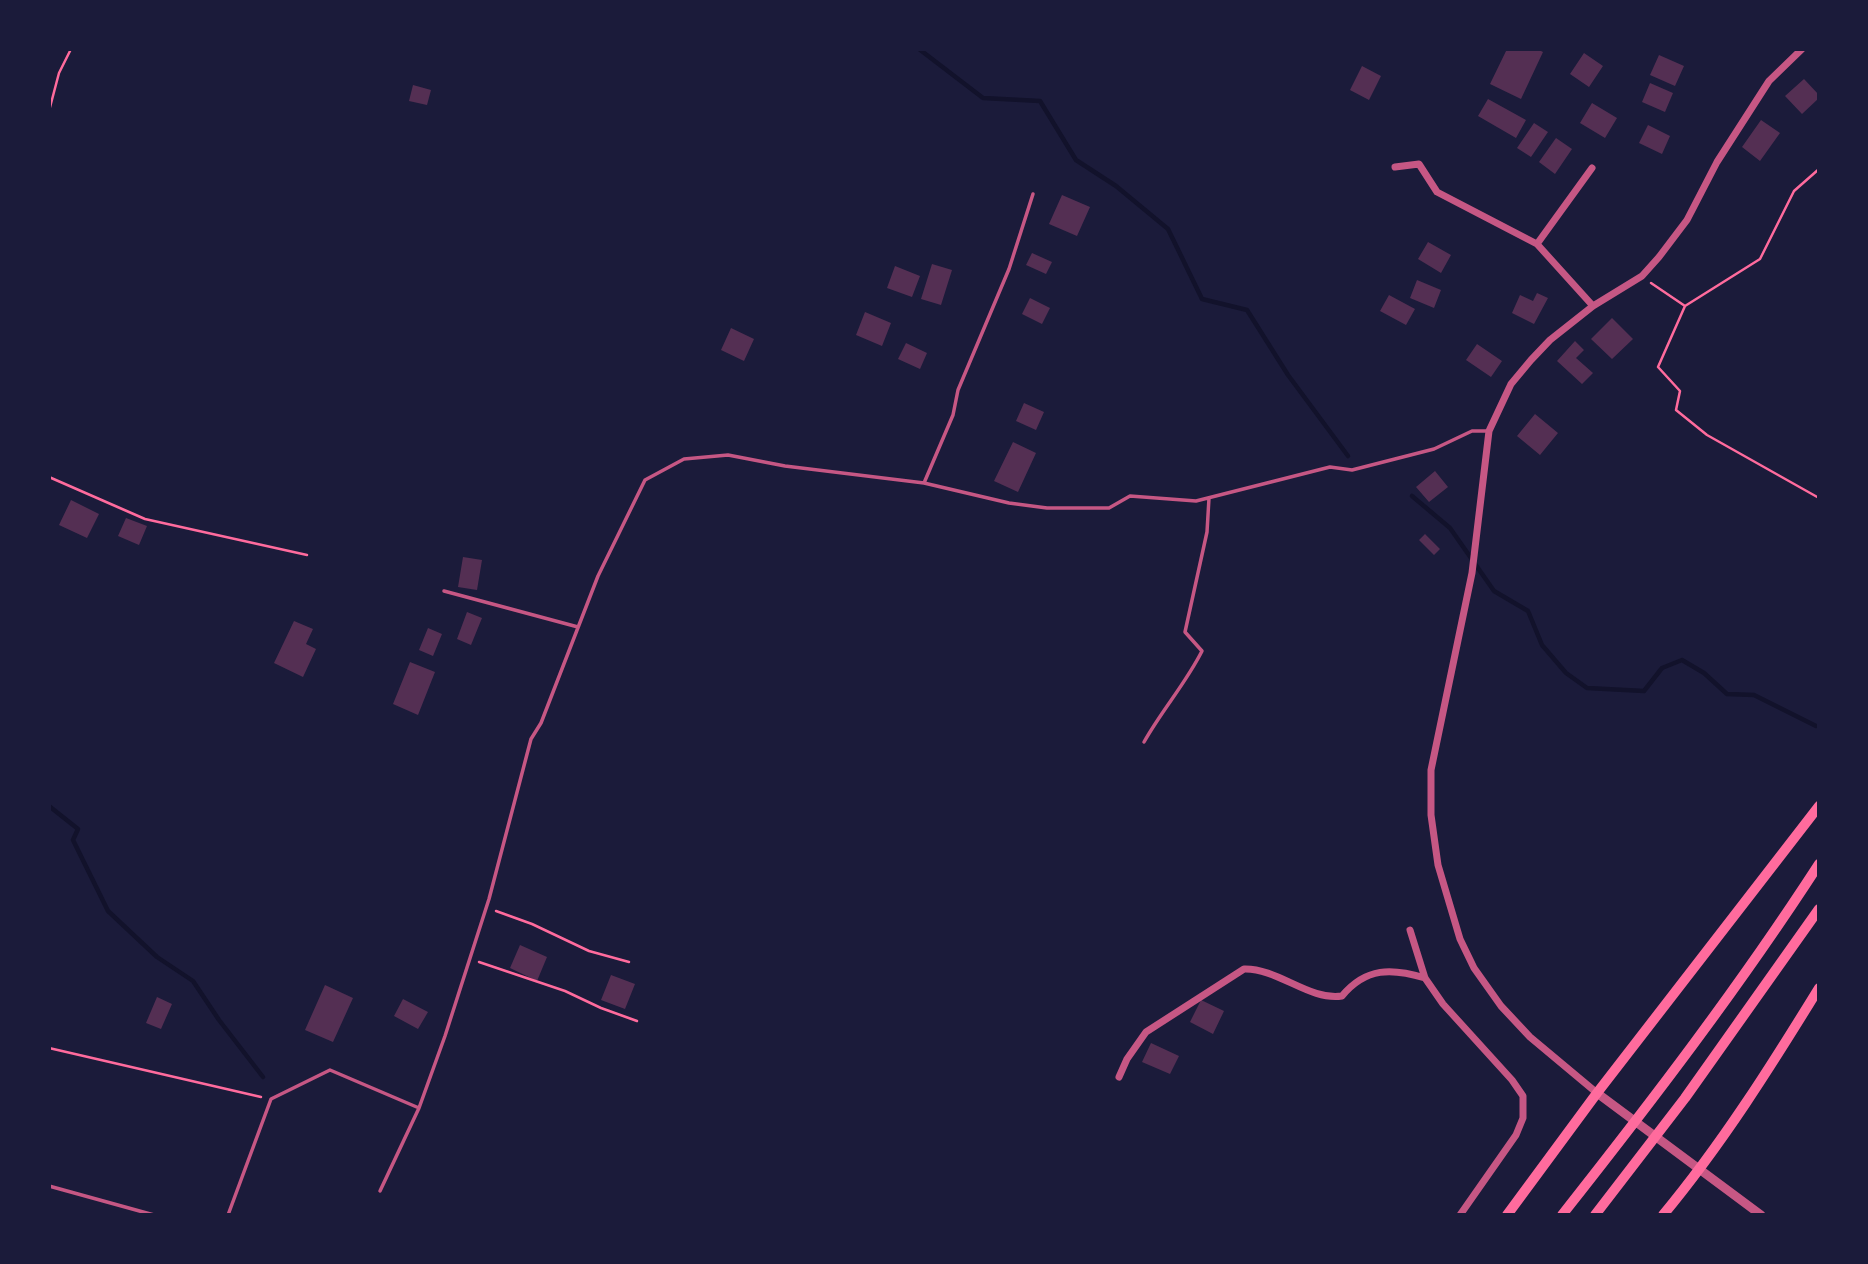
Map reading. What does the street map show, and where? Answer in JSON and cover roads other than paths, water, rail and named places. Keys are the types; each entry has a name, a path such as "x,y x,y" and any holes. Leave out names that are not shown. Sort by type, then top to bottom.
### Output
{"main road":[{"path":"1507,1215 1819,807"},
{"path":"1562,1215 1741,980 1819,864"},
{"path":"1595,1215 1685,1098 1819,909"},
{"path":"1663,1215 1699,1169 1775,1060 1819,988"}],"street":[{"path":"1761,1215 1597,1094 1530,1037 1501,1006 1474,968 1460,939 1438,865 1431,815 1431,770 1472,573 1489,431 1511,384 1550,340 1593,306 1642,276 1688,220 1717,162 1769,81 1802,49"},
{"path":"1395,167 1419,164 1437,192 1537,244 1593,306"},
{"path":"1537,244 1591,168"},
{"path":"1410,930 1425,978 1443,1004 1512,1080 1523,1096 1524,1118 1516,1135 1460,1215"},
{"path":"1119,1077 1127,1059 1146,1032 1244,969 1259,968 1334,998 1342,996 1352,984 1367,975 1404,971 1425,978"}],"lane":[{"path":"924,483 953,415 958,390 1009,269 1033,194"},
{"path":"380,1191 419,1108 470,958 531,739 541,723 598,576 645,480 684,459 727,456 924,483 1009,503 1047,508 1109,508 1130,496 1196,501 1330,467 1352,470 1434,449 1472,431 1489,431"},
{"path":"1144,742 1160,713 1192,671 1202,651 1185,632 1207,532 1209,498"},
{"path":"444,591 578,627"},
{"path":"228,1215 271,1099 330,1070 419,1108"},
{"path":"49,1186 154,1215"}],"waterway":[{"path":"919,49 983,98 1040,101 1076,160 1116,186 1168,229 1202,299 1247,310 1288,375 1348,456"},
{"path":"1412,496 1450,528 1494,591 1528,611 1542,645 1566,673 1587,688 1644,691 1662,668 1682,660 1704,673 1727,694 1754,695 1816,726"},
{"path":"49,806 78,829 73,840 108,911 157,957 193,981 263,1077"}]}
